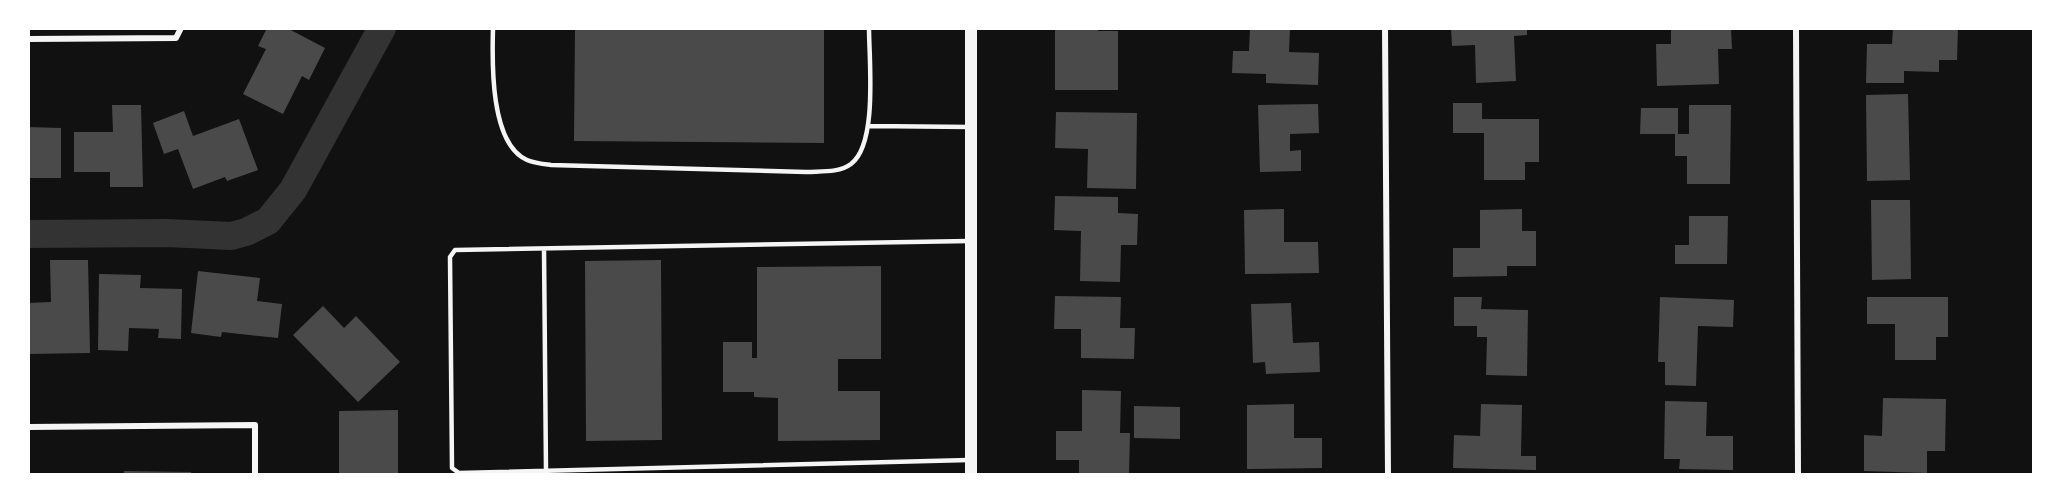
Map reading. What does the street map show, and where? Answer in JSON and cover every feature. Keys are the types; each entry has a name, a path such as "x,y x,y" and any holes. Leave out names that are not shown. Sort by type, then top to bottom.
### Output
{"main road":[{"path":"971,28 971,474"}],"street":[{"path":"28,39 176,38 181,28"},
{"path":"1385,28 1388,474"},
{"path":"1796,28 1798,474"},
{"path":"28,428 255,425 255,474"}],"lane":[{"path":"493,28 492,71 499,118 506,138 516,152 527,160 550,165 834,171 851,164 862,152 868,126 869,28"},
{"path":"868,126 971,127"},
{"path":"971,241 455,250 450,257 452,468 459,473 971,460"},
{"path":"544,249 546,471"}],"building":[{"path":"267,28 287,28 325,48 309,80 302,76 283,114 243,94 266,49 258,46"},
{"path":"575,28 824,28 824,143 574,141"},
{"path":"1055,28 1098,28 1098,31 1118,31 1118,90 1055,90"},
{"path":"1250,28 1290,28 1289,52 1319,53 1318,85 1266,83 1266,74 1232,73 1233,51 1249,51"},
{"path":"1451,28 1527,28 1527,35 1514,36 1516,81 1476,83 1475,45 1452,46"},
{"path":"1671,28 1731,28 1732,49 1718,49 1719,84 1657,86 1656,44 1671,44"},
{"path":"1893,28 1958,28 1957,60 1939,60 1939,72 1904,71 1904,83 1866,83 1867,44 1892,44"},
{"path":"1908,94 1910,180 1867,181 1866,95"},
{"path":"1453,103 1482,103 1482,119 1539,119 1539,162 1525,162 1525,180 1484,180 1484,133 1453,133"},
{"path":"1318,104 1319,133 1290,134 1290,151 1301,150 1301,171 1260,172 1258,105"},
{"path":"112,105 141,105 143,187 110,187 110,172 74,172 74,132 113,132"},
{"path":"1689,105 1731,105 1730,184 1687,184 1687,156 1675,156 1675,134 1640,134 1641,108 1678,108 1678,134 1689,134"},
{"path":"184,111 193,136 239,119 258,170 227,181 225,177 193,189 178,149 164,154 153,123"},
{"path":"1056,112 1137,113 1136,189 1087,188 1088,149 1055,148"},
{"path":"28,127 61,128 61,178 28,178"},
{"path":"1055,196 1118,197 1118,213 1138,214 1137,245 1121,245 1120,282 1080,281 1081,231 1054,230"},
{"path":"1871,200 1910,200 1911,279 1872,280"},
{"path":"1284,209 1284,242 1318,242 1319,273 1245,274 1244,210"},
{"path":"1522,209 1522,231 1536,231 1536,266 1507,266 1507,276 1453,277 1453,248 1480,248 1480,210"},
{"path":"1689,216 1728,216 1727,264 1675,264 1675,245 1689,245"},
{"path":"50,260 88,260 90,353 28,354 28,303 51,302"},
{"path":"661,260 662,440 586,441 585,261"},
{"path":"881,266 881,359 838,359 838,391 880,391 880,440 778,441 778,398 754,397 754,392 723,392 723,342 752,342 752,358 757,358 757,267"},
{"path":"198,271 260,278 257,301 282,304 278,338 222,332 221,337 191,333"},
{"path":"99,274 141,275 140,288 182,289 181,339 158,338 159,329 129,328 128,351 98,350"},
{"path":"1055,296 1121,297 1120,328 1135,328 1134,359 1081,358 1081,329 1054,329"},
{"path":"1454,297 1482,297 1481,309 1528,310 1527,376 1486,375 1487,337 1477,337 1477,326 1454,326"},
{"path":"1660,297 1734,300 1733,327 1698,326 1696,386 1665,385 1665,362 1658,362"},
{"path":"1867,297 1948,297 1948,337 1936,337 1936,360 1895,360 1895,324 1867,324"},
{"path":"1291,303 1293,343 1319,342 1320,372 1266,374 1265,362 1253,363 1251,304"},
{"path":"323,306 344,328 356,316 400,362 358,402 293,335"},
{"path":"1082,390 1121,391 1120,433 1130,433 1129,474 1079,474 1079,460 1056,460 1056,431 1082,431"},
{"path":"1883,398 1946,399 1945,451 1927,451 1927,473 1864,471 1864,435 1882,436"},
{"path":"1665,401 1707,402 1706,436 1733,436 1733,470 1679,469 1680,459 1664,459"},
{"path":"1294,404 1294,438 1322,438 1322,468 1247,469 1247,405"},
{"path":"1481,404 1522,405 1521,456 1536,456 1536,470 1453,468 1454,435 1480,436"},
{"path":"1134,406 1180,407 1180,439 1134,438"},
{"path":"398,410 398,474 339,474 339,411"},
{"path":"124,471 191,472 191,474 124,474"}],"waterway":[{"path":"28,234 167,233 231,236 246,232 268,221 293,190 382,28"}]}
